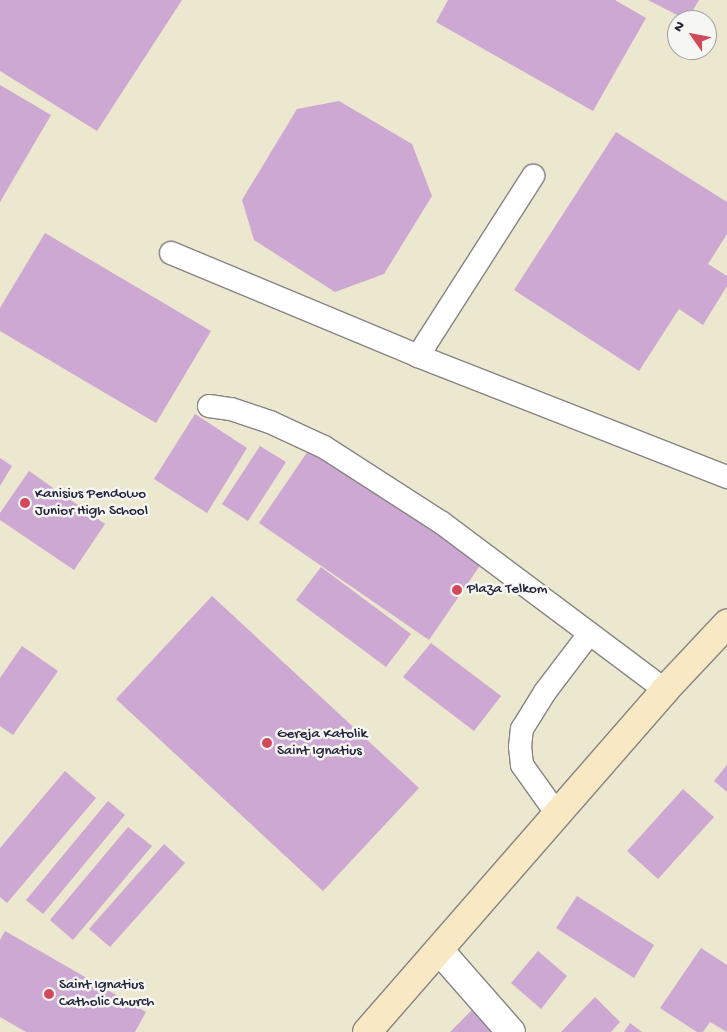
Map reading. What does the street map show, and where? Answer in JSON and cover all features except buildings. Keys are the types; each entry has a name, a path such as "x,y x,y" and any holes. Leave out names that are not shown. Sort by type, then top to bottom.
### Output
{"main road":[{"path":"367,1032 665,690 723,634"}],"street":[{"path":"439,950 511,1032"}],"lane":[{"path":"418,356 533,176"},
{"path":"171,253 418,356 727,477"},
{"path":"209,406 232,409 270,422 324,447 442,523 665,690"},
{"path":"557,814 522,765 520,747 522,729 545,692 589,634"}],"place":[{"name":"Kanisius Pendowo Junior High School","path":"25,503"},
{"name":"Plaza Telkom","path":"457,590"},
{"name":"Gereja Katolik Saint Ignatius","path":"267,743"},
{"name":"Saint Ignatius Catholic Church","path":"49,994"}]}
